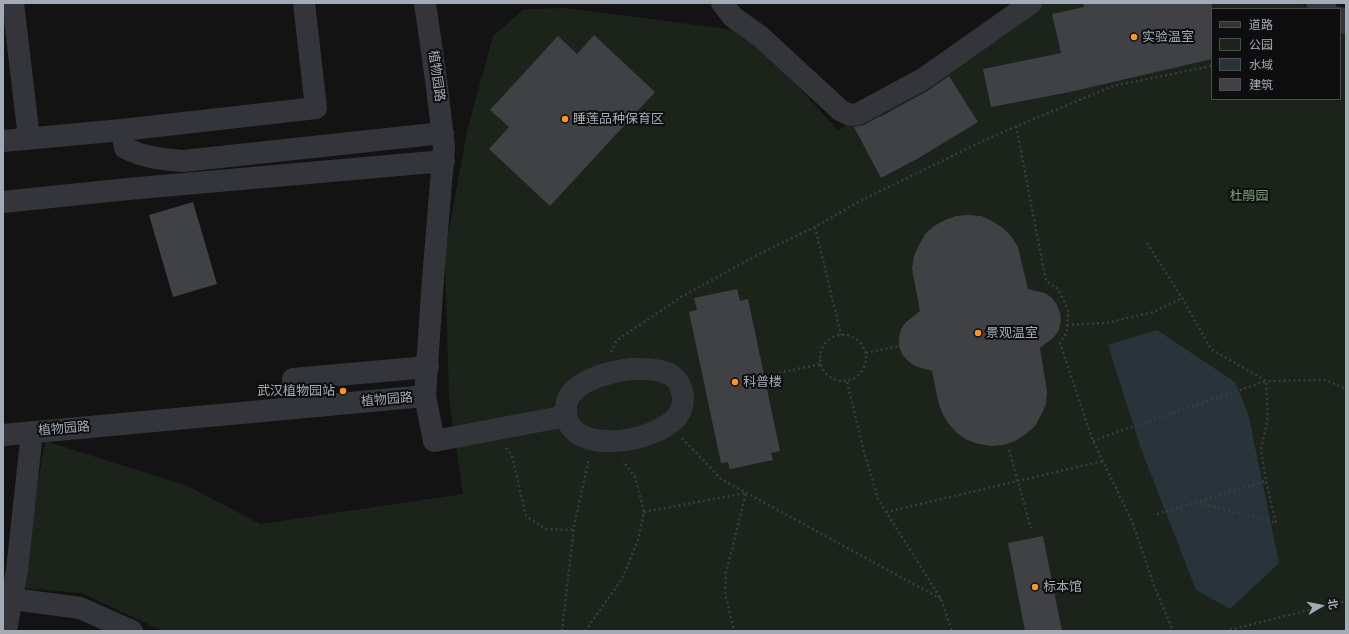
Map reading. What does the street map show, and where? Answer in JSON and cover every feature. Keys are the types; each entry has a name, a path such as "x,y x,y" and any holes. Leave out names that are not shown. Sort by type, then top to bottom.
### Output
{"street":[{"path":"13,3 29,138"},
{"path":"3,141 122,130 316,108 304,3"},
{"name":"植物园路","path":"3,435 425,396 432,292 444,161 443,133 425,3"},
{"path":"722,3 732,17 761,37 840,110 850,115 858,114 922,78 1031,3"},
{"path":"122,130 125,148 152,158 184,161 443,133"},
{"path":"3,202 128,189 444,161"},
{"path":"296,408 293,379 428,367"},
{"path":"630,369 664,372 673,376 679,383 683,392 682,407 674,419 668,424 630,439 602,441 580,436 573,430 566,416 566,403 570,395 577,388 606,374 630,369"},
{"path":"425,396 434,441 566,416"},
{"path":"6,631 23,524 32,432"},
{"path":"12,599 80,608 132,631"}],"path":[{"path":"610,354 616,341 681,297 763,252 815,227 860,201 991,137 1113,86 1211,66"},
{"path":"1016,126 1046,281 1058,289 1068,310 1066,332 1060,343 1093,441 1132,521 1153,583 1173,631"},
{"path":"815,227 840,335"},
{"path":"1147,243 1182,298 1211,349 1266,381"},
{"path":"1067,325 1106,323 1154,312 1182,298"},
{"path":"840,335 849,335 856,339 862,344 866,353 867,359 861,374 855,380 847,382 837,381 830,378 824,372 821,364 820,356 822,348 827,341 840,335"},
{"path":"866,353 899,346"},
{"path":"764,376 821,364"},
{"path":"1093,441 1266,381 1325,380 1346,389"},
{"path":"1195,502 1276,523 1266,481 1261,450 1268,417 1266,381"},
{"path":"847,382 864,452 878,499 941,599 952,631"},
{"path":"668,424 721,479 941,599"},
{"path":"492,430 512,456 526,516 546,529 574,530"},
{"path":"1009,450 1031,528"},
{"path":"585,631 622,579 638,540 644,512 635,477 620,456"},
{"path":"562,631 574,530 589,457"},
{"path":"886,512 1103,461"},
{"path":"1157,514 1266,481"},
{"path":"644,512 746,493"},
{"path":"734,631 726,593 726,573 746,493"},
{"path":"1225,631 1346,601"}],"green space":[{"name":"杜鹃园","path":"1040,3 1301,3 1308,8 1211,8 1211,100 1341,100 1341,29 1346,32 1346,631 163,631 81,593 20,588 45,441 188,486 260,524 463,494 449,400 445,252 467,131 493,36 524,9 566,8 735,30 753,38 838,130 939,77"}],"water":[{"path":"1157,330 1235,382 1248,413 1279,563 1230,609 1196,590 1140,446 1108,345"}],"building":[{"name":"实验温室","path":"1083,3 1212,3 1211,59 1070,92 991,107 983,69 1061,53 1052,14 1084,7"},
{"name":"睡莲品种保育区","path":"594,35 655,92 550,206 489,149 509,127 490,110 558,36 577,54"},
{"path":"949,76 978,122 917,159 881,178 854,127 864,125 880,117 929,90"},
{"path":"193,202 217,284 173,297 149,215"},
{"name":"景观温室","path":"956,216 981,216 992,221 1003,228 1011,236 1018,247 1028,289 1045,293 1052,298 1060,313 1061,321 1059,330 1054,337 1040,348 1047,391 1046,404 1035,426 1015,441 1003,445 991,446 979,444 967,440 957,433 942,413 932,371 915,366 908,361 902,354 899,346 901,329 906,322 920,311 912,269 914,256 919,245 925,234 934,226"},
{"name":"科普楼","path":"737,289 740,301 748,299 780,451 771,453 773,460 730,469 728,462 721,463 689,312 697,310 694,298"},
{"name":"标本馆","path":"1043,536 1062,631 1025,631 1008,543"}],"place":[{"name":"实验温室","path":"1134,37"},
{"name":"睡莲品种保育区","path":"565,119"},
{"name":"景观温室","path":"978,333"},
{"name":"科普楼","path":"735,382"},
{"name":"武汉植物园站","path":"343,391"},
{"name":"标本馆","path":"1035,587"}]}
